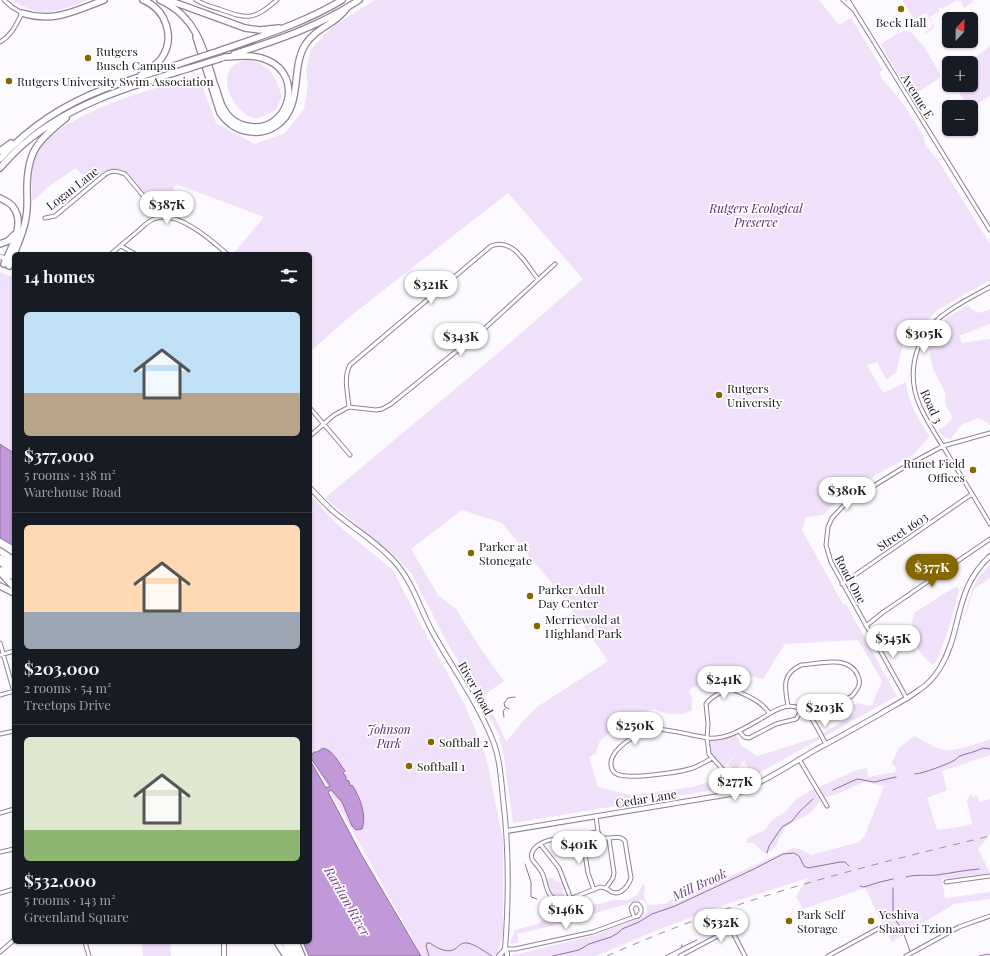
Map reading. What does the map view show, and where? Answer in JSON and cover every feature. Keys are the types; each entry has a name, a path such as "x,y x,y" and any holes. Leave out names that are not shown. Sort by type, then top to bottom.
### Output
{"highway":[{"path":"22,13 38,17 53,17 70,13 104,0"},
{"path":"136,78 158,62 164,54 167,43 166,26 162,15 154,6 143,0"},
{"path":"160,0 180,12 199,36 221,104 229,116 239,124 250,127 263,126 274,120 283,112 288,99 288,84 282,72 272,62 262,58 244,56 224,58"},
{"path":"168,0 252,29 264,30 289,27"},
{"path":"0,168 33,129 83,98 104,89 289,27 316,15 342,0"},
{"path":"0,159 25,139 84,104 120,90 290,36 317,25 359,0"},
{"path":"194,29 209,82 220,113 227,122 238,129 251,132 260,132 275,127 290,111 294,98 299,59 307,42 316,32 342,14 346,9"},
{"path":"16,251 27,216 27,176 32,154 43,137 84,104"},
{"path":"0,151 15,140 25,139"},
{"path":"0,198 13,206 18,221 7,262"},
{"path":"0,244 8,241 16,232"},
{"path":"0,551 12,558"},
{"path":"0,558 12,565"},
{"path":"0,562 12,570"},
{"path":"0,569 12,576"},
{"path":"0,572 12,585"},
{"path":"1,587 12,592"},
{"path":"278,944 286,956"},
{"path":"285,944 292,956"},
{"path":"291,944 298,956"},
{"path":"297,944 302,956"}],"street":[{"path":"0,42 8,37 14,30 22,13 4,0"},
{"path":"196,0 236,15 246,17 260,14 277,0"},
{"name":"Avenue E","path":"843,0 856,13"},
{"name":"Avenue E","path":"848,0 990,230"},
{"name":"Logan Lane","path":"45,218 55,216 111,171 125,174 161,217"},
{"path":"113,252 151,220 161,217 175,219 191,226 205,235 225,252"},
{"path":"349,407 346,380 347,371 350,365 491,246 501,243 512,248 538,279"},
{"path":"120,246 131,252"},
{"path":"312,434 334,415 349,407 376,410 382,409 391,404 484,329 555,264"},
{"name":"Road 3","path":"990,288 954,307 936,321 923,337 914,360 913,377 916,396 920,406 990,524"},
{"path":"312,410 350,455"},
{"name":"Road One","path":"907,699 831,562 826,545 828,527 832,518 846,502 906,466 943,446 990,433"},
{"name":"River Road","path":"312,490 332,511 389,556 406,577 429,626 472,700 493,741 502,781 507,831 505,949 507,956"},
{"name":"Street 1603","path":"842,584 972,494"},
{"path":"866,626 882,613 990,538"},
{"name":"Cedar Lane","path":"507,831 737,793 907,699 921,690 939,668 950,645 962,602 971,579 981,565 990,556"},
{"path":"0,643 2,655 12,686"},
{"path":"2,655 12,652"},
{"path":"788,706 785,687 786,680 791,672 798,667 835,662 844,663 851,667 856,672 859,679 857,690 852,696 811,718"},
{"path":"737,793 732,780 712,758 708,749 706,704 709,699 727,689 732,689 760,703 769,713"},
{"path":"0,695 12,692"},
{"path":"712,758 703,764 688,769 646,776 619,775 615,773 612,768 611,760 618,749 628,741 651,729 707,738 722,737 739,731 769,713 788,706 794,706 802,710 811,718 826,744"},
{"path":"739,731 744,737 749,738 775,724 796,719 802,710"},
{"path":"0,734 12,731"},
{"path":"799,759 827,806"},
{"path":"0,813 12,810"},
{"path":"596,816 598,832 601,837 619,837 624,839 631,878 630,882 621,892 615,893 606,888 600,887 562,902 556,900 549,894 545,887 542,874 531,856 533,851 541,844 550,840 598,832"},
{"path":"582,835 588,873 594,890"},
{"path":"606,888 613,879 614,873 609,838"},
{"path":"541,844 559,868 571,899"},
{"path":"0,852 12,849"},
{"path":"946,882 990,876"},
{"path":"0,893 12,890"},
{"path":"906,956 959,927 990,916"},
{"path":"499,956 505,949 515,949 592,932 634,917"},
{"path":"828,956 883,926"},
{"path":"680,956 731,929 745,956"},
{"path":"0,952 12,942"},
{"path":"86,944 89,956"},
{"path":"224,944 224,956"}],"green space":[{"path":"13,0 88,0 66,8 50,12 42,12 27,8"},
{"name":"Rutgers Ecological Preserve","path":"375,0 819,0 839,25 851,18 883,70 880,72 881,77 904,105 924,137 926,146 938,160 990,244 990,280 939,309 924,323 905,336 896,373 886,379 877,362 867,365 883,393 906,382 909,397 929,436 928,439 914,454 871,478 838,500 823,515 806,517 802,530 843,604 846,604 897,696 741,783 734,776 737,773 742,775 747,773 750,769 744,763 747,758 735,770 728,764 739,751 722,769 709,754 707,738 735,732 741,745 757,756 815,738 856,713 853,706 858,703 868,706 872,705 882,681 858,640 785,644 763,679 724,670 689,690 692,699 692,710 683,714 663,713 654,709 641,713 619,725 602,739 596,754 589,757 598,787 631,795 693,787 724,777 731,787 513,823 504,757 498,733 442,633 412,574 397,558 325,498 504,348 583,279 508,193 348,318 312,350 312,252 235,252 264,217 176,184 161,213 123,170 117,169 104,172 89,183 76,168 48,187 34,201 32,199 32,178 35,155 41,143 45,139 70,123 106,105 202,74 199,77 216,123 255,144 285,133 304,109 308,85 306,70 311,49 333,26","holes":["462,510 502,523 565,599 608,661 537,707 506,741 484,695 504,681 479,646 456,609 438,595 411,549"]},
{"path":"902,0 957,0 942,9 941,7 938,8 940,11 930,17 934,26 934,28 926,34 925,32 932,27 931,25 933,24 926,13 914,20 909,21 908,20 912,16"},
{"path":"960,0 972,0 973,2 964,8"},
{"path":"904,31 911,32 925,48 940,74 940,77 937,80 912,96 881,44 898,33"},
{"path":"990,45 990,96 978,104 978,100 964,100 959,92 978,92 977,56"},
{"path":"249,59 263,65 272,73 282,96 276,110 258,118 248,116 241,110 235,103 227,85 227,76 230,69 237,63"},
{"path":"0,272 12,277 12,451 0,443"},
{"path":"968,305 973,310 981,313 990,309 990,324 959,336 962,343 990,339 990,424 978,418 961,425 951,439 945,438 937,430 944,427 953,418 946,406 945,392 933,369 928,345 948,317"},
{"name":"Johnson Park","path":"312,497 338,525 393,570 422,627 465,705 486,756 503,840 503,933 497,956 422,956 345,817 312,761"},
{"path":"990,565 990,578 974,589 960,632 972,589 980,575"},
{"path":"958,587 959,591 948,629 934,665 925,658 915,643 912,632 914,613 953,588"},
{"path":"914,736 937,748 946,750 959,749 990,739 990,755 942,771 947,790 927,798 937,830 972,824 967,801 971,793 972,797 978,796 979,802 990,799 990,835 978,849 990,873 951,879 942,878 945,898 990,892 990,899 954,904 892,942 865,888 803,909 796,896 808,878 733,902 660,929 596,956 511,956 595,935 641,917 647,913 647,905 644,900 586,916 585,918 517,934 519,942 514,944 510,943 515,930 538,924 544,919 588,905 613,900 628,900 637,895 643,884 645,885 644,895 648,905 665,904 683,892 719,881 793,848 800,849 811,855 859,842 865,835 884,786 864,782 835,795 824,797 819,787 857,770 867,768 868,777 895,772 896,767 891,764 899,748"},
{"path":"814,789 820,801 819,803 809,814 785,828 772,850 764,853 753,843 747,843 747,838 765,830 772,820 786,811 796,799"},
{"path":"547,878 553,878 557,882 562,881 565,889 562,890 565,898 554,895"},
{"path":"141,944 170,944 171,956 143,956"}],"water":[{"path":"0,444 12,452 12,545 0,538"},
{"name":"Raritan River","path":"323,748 327,749 336,757 345,771 343,773 346,776 346,780 349,781 350,786 352,785 358,795 364,818 362,829 356,830 352,826 342,802 331,790 328,792 361,854 421,956 309,956 304,944 312,944 312,764 326,788 330,786 312,760 312,754 314,752 317,752"}],"waterway":[{"path":"509,709 505,707 504,703 508,698 515,697"},
{"path":"504,717 503,711 505,709"},
{"path":"915,774 941,766 955,760 960,756 983,748 990,749"},
{"path":"833,790 857,779 874,782 896,777"},
{"path":"767,853 769,846 782,827 792,821 813,799"},
{"name":"Mill Brook","path":"553,956 579,950 589,944 611,937 622,929 639,922 652,914 675,906 783,854 794,853 799,856 804,866 808,868 840,862 845,862 849,866"},
{"path":"525,864 531,882 531,897 537,899"},
{"path":"906,877 937,875 979,869"},
{"name":"Mill Brook","path":"860,886 864,887 893,879"},
{"name":"Mill Brook","path":"893,888 894,918 902,929 910,951"},
{"path":"682,947 697,940"},
{"name":"Mill Brook","path":"429,956 426,946 427,943 447,951 453,950 461,944 467,943 477,946 492,956"},
{"path":"665,956 681,948 682,945"},
{"name":"Mill Brook","path":"979,956 990,955"}],"railway":[{"path":"607,956 689,922 772,894 869,866 990,836"}],"place":[{"name":"Beck Hall","path":"901,9"},
{"name":"Rutgers Busch Campus","path":"88,58"},
{"name":"Rutgers University Swim Association","path":"9,81"},
{"name":"Rutgers University","path":"719,395"},
{"name":"Runet Field Offices","path":"973,470"},
{"name":"Parker at Stonegate","path":"471,553"},
{"name":"Parker Adult Day Center","path":"530,596"},
{"name":"Merriewold at Highland Park","path":"537,626"},
{"name":"Softball 2","path":"431,742"},
{"name":"Softball 1","path":"409,766"},
{"name":"Park Self Storage","path":"789,921"},
{"name":"Yeshiva Shaarei Tzion","path":"871,921"}]}
